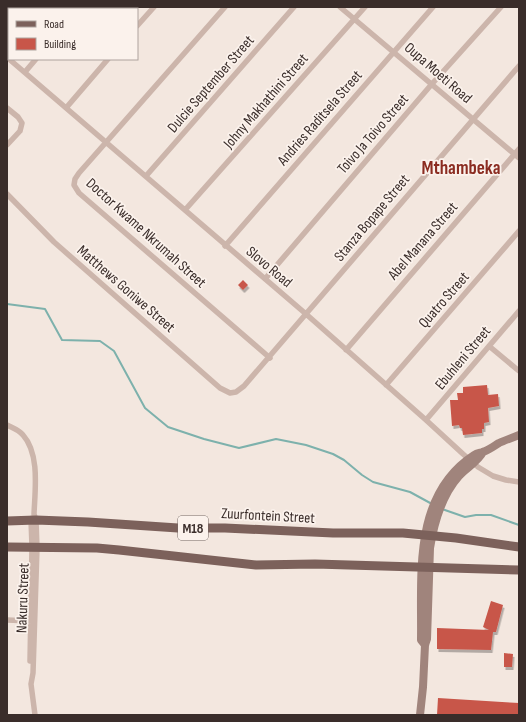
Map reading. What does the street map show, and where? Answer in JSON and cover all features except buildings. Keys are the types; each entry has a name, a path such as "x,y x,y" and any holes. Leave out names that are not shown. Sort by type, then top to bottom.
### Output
{"main road":[{"name":"Zuurfontein Street","path":"7,521 34,518 178,528 233,528 334,533 403,533 428,535"},
{"name":"M18","path":"428,535 519,547"},
{"name":"M18","path":"7,547 96,548 256,565 315,564 519,570"}],"street":[{"path":"138,25 154,7"},
{"name":"Doctor Kwame Nkrumah Street","path":"225,7 75,179 74,185 76,190 270,358"},
{"name":"Dulcie September Street","path":"146,176 294,7"},
{"name":"Oupa Moeti Road","path":"340,7 355,18 431,85 517,156"},
{"name":"Johny Makhathini Street","path":"185,210 365,7"},
{"name":"Andries Raditsela Street","path":"225,246 433,7"},
{"name":"Toivo Ja Toivo Street","path":"265,279 431,85 501,7"},
{"name":"Slovo Road","path":"10,60 225,246 306,314 471,461 493,476 519,482"},
{"path":"25,72 35,60"},
{"path":"66,108 107,60"},
{"name":"Stanza Bopape Street","path":"236,392 244,386 270,358 472,119 519,66"},
{"path":"7,108 18,116 22,123 20,131 7,144"},
{"name":"Abel Manana Street","path":"346,350 517,156 519,149"},
{"name":"Matthews Goniwe Street","path":"7,194 54,242 220,388 230,393 236,392"},
{"name":"Quatro Street","path":"386,385 519,231"},
{"name":"Ebuhleni Street","path":"426,420 519,311"},
{"path":"489,346 519,371"},
{"name":"Nakuru Street","path":"7,425 22,434 31,447 34,464 35,548 32,621 33,673 31,677 32,698 35,715"},
{"path":"420,715 423,688 424,645 427,639 426,568 430,548 428,535 432,519 444,492 458,478 471,461 480,458 483,452 519,435"},
{"path":"7,620 32,621"}],"waterway":[{"path":"7,304 45,309 62,340 100,341 114,351 145,408 168,427 204,439 239,448 276,439 306,445 333,454 344,460 373,482 410,492 432,504"},
{"path":"442,509 465,517 491,515 519,525"}],"district":[{"name":"Mthambeka","path":"461,168"}]}
